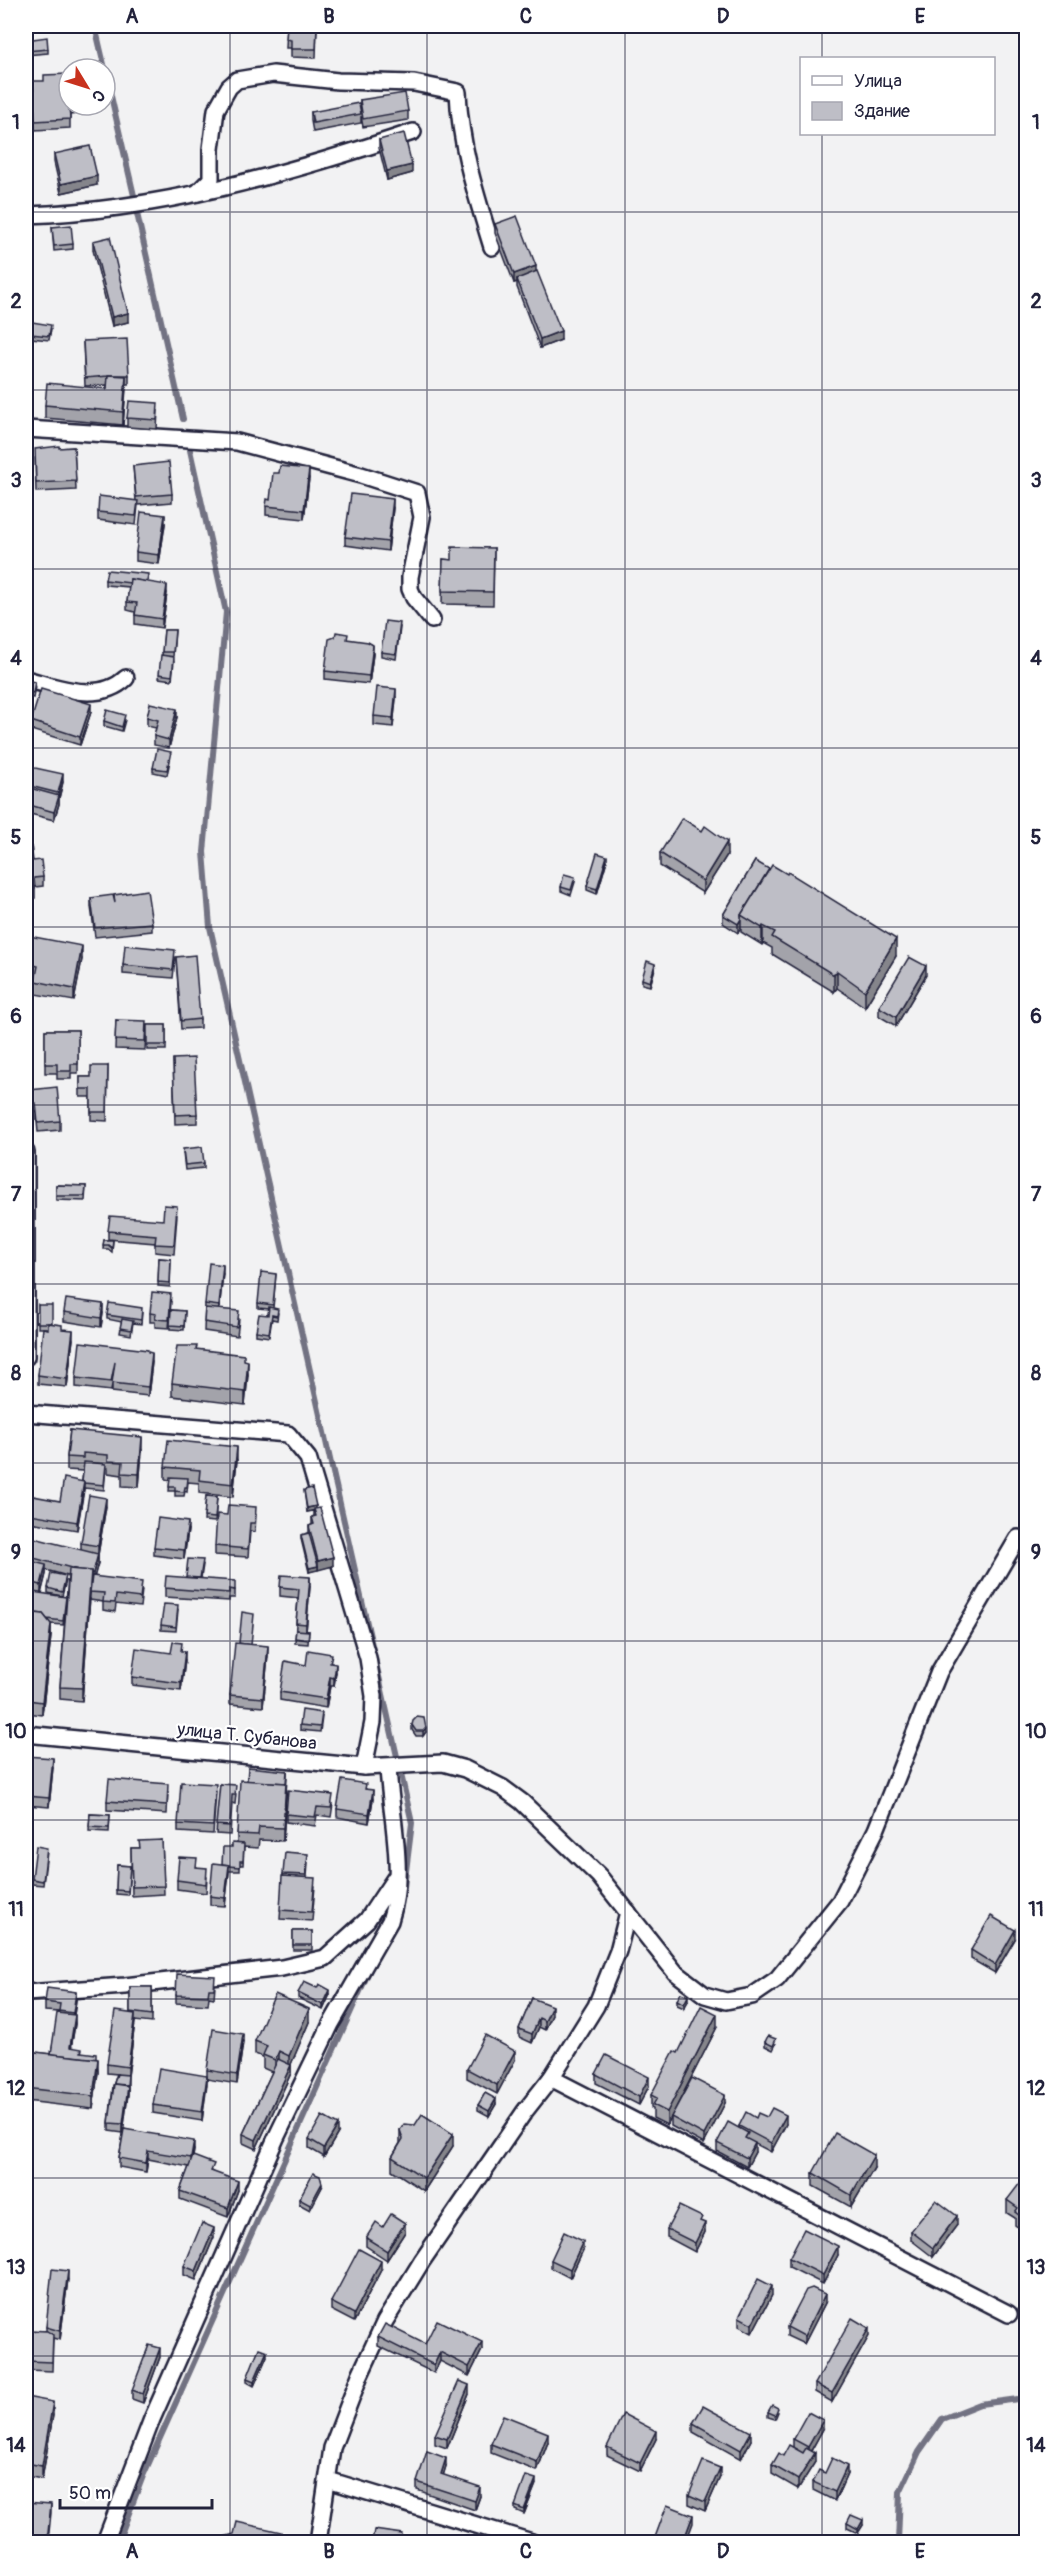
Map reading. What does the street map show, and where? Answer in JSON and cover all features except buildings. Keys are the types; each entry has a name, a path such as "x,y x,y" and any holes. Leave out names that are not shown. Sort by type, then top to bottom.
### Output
{"street":[{"path":"197,193 211,179 211,148 216,110 229,87 237,80 273,74 338,81 414,83 458,92 460,129 468,168 492,247"},
{"path":"26,215 118,208 197,193 337,158 412,132"},
{"path":"26,429 237,442 361,475 417,493 422,517 410,589 414,598 432,620"},
{"path":"26,679 90,693 113,689 126,678"},
{"path":"26,1152 26,1357"},
{"path":"26,1413 288,1434 295,1440 308,1458 321,1496 368,1658 374,1695 364,1767"},
{"name":"улица Т. Субанова","path":"26,1734 364,1767 391,1767 427,1762 465,1768 503,1788 522,1802 599,1876 675,1972 705,1995 726,2001 752,1996 777,1979 840,1900 858,1869 880,1820 932,1687 1018,1538"},
{"path":"105,2542 152,2419 276,2138 331,2024 390,1922 395,1906 398,1872 391,1767"},
{"path":"26,1993 125,1986 282,1968 325,1958 367,1920 398,1872"},
{"path":"318,2542 333,2448 360,2375 386,2321 422,2261 525,2111 551,2078 606,1986 628,1912"},
{"path":"551,2078 1009,2314"},
{"path":"328,2480 532,2542"}],"waterway":[{"path":"95,26 102,57"},
{"path":"116,117 135,200"},
{"path":"136,209 183,419"},
{"path":"190,450 226,612 204,852 210,927 412,1823 403,1895 400,1902"},
{"path":"118,2542 143,2476 370,1969"},
{"path":"898,2542 900,2492 919,2452 942,2419 980,2404 1026,2398"}]}
